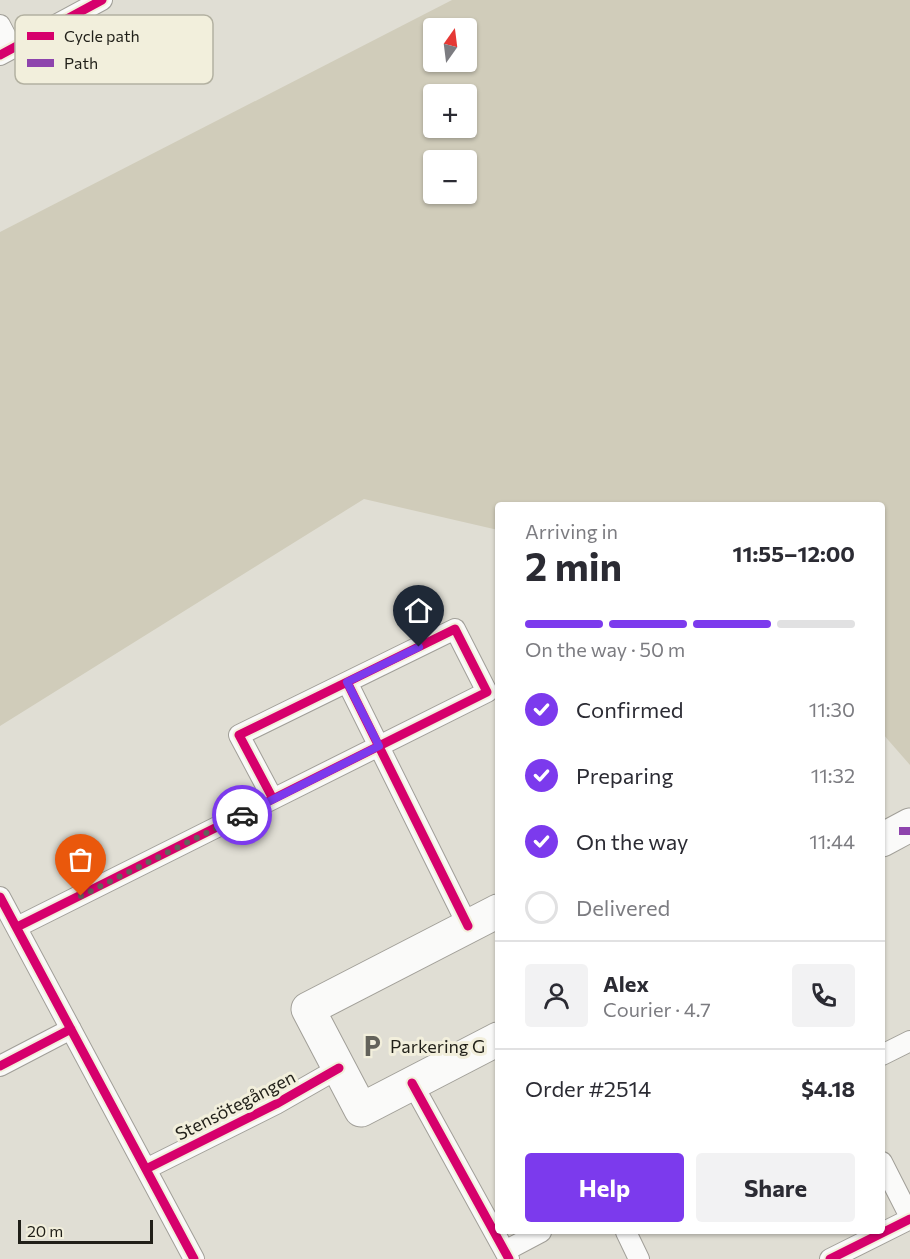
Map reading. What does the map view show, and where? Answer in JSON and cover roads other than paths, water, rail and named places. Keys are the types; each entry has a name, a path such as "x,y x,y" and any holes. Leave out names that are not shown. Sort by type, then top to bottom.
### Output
{"street":[{"path":"885,838 910,825"},
{"path":"495,912 308,1009 360,1110 495,1041"}],"lane":[{"path":"74,15 102,0"},
{"path":"0,25 6,51"},
{"path":"17,927 273,800 487,692 455,629 239,735 273,800"},
{"path":"347,682 468,926"},
{"path":"0,897 194,1259"},
{"path":"0,1066 71,1029"},
{"path":"885,1054 910,1041"},
{"name":"Stensötegången","path":"146,1169 276,1104 339,1068"},
{"path":"412,1083 495,1233"},
{"path":"885,1168 910,1218 885,1231"},
{"path":"495,1234 507,1255 538,1234"},
{"path":"627,1234 639,1259"},
{"path":"830,1259 879,1234"}],"place":[{"name":"Parkering G","path":"372,1046"}]}
